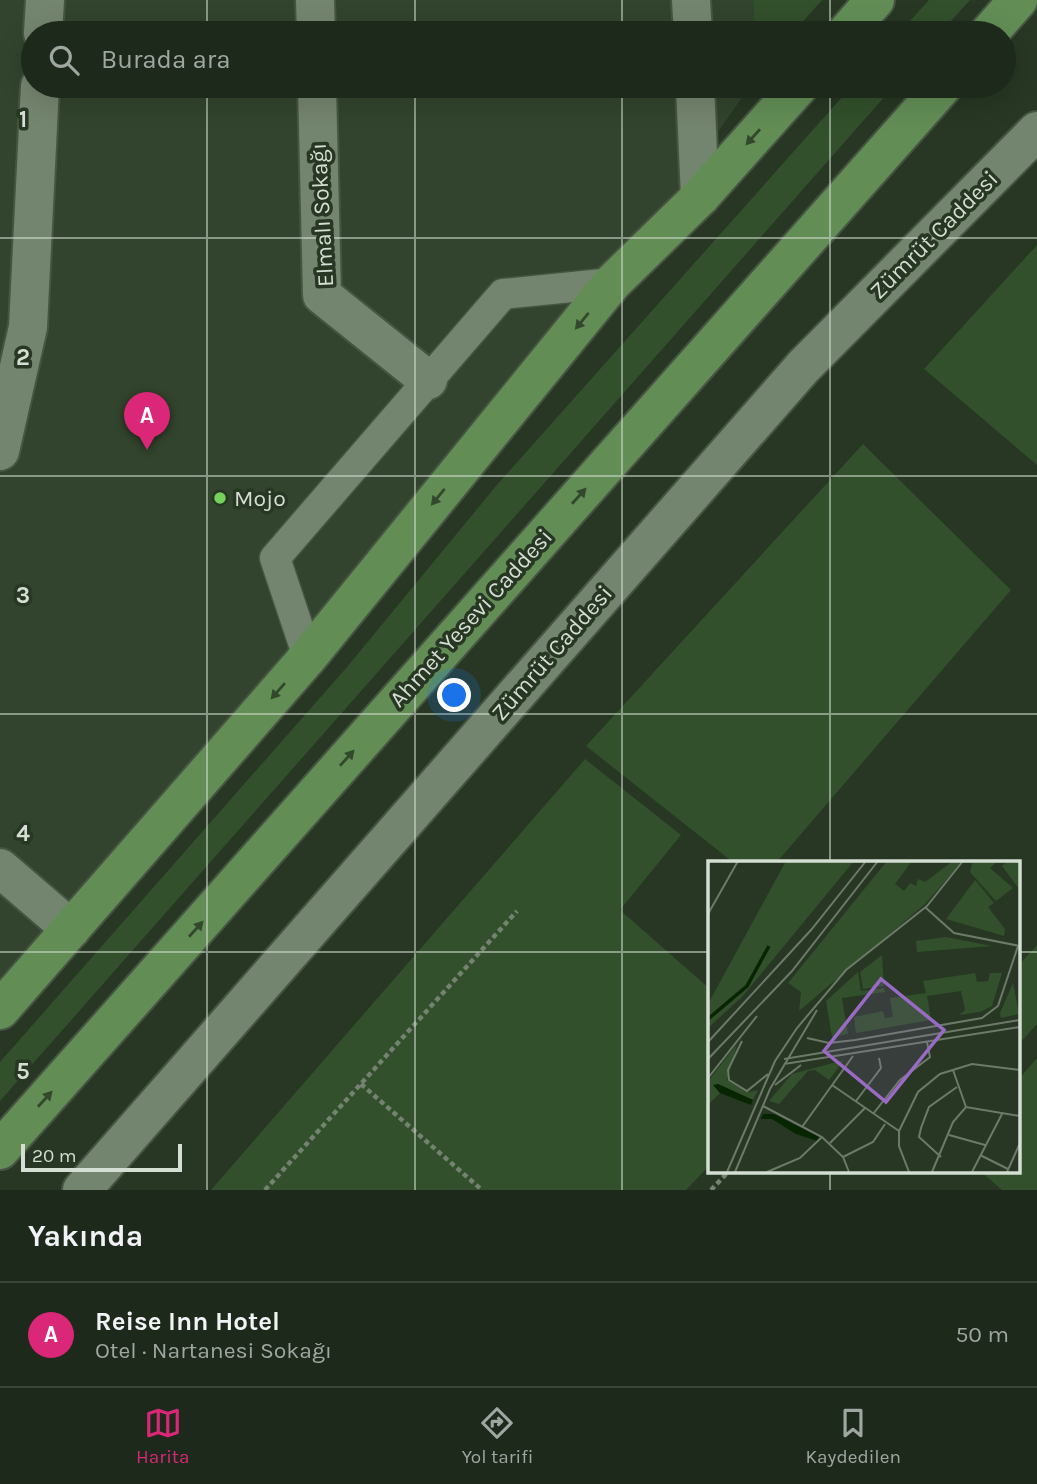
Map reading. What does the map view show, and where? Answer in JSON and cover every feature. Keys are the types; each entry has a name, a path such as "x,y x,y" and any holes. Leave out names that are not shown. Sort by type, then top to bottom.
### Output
{"main road":[{"path":"857,21 875,0"},
{"path":"1000,21 1018,0"},
{"path":"0,1010 308,657 612,282 700,197 788,98"},
{"name":"Ahmet Yesevi Caddesi","path":"0,1150 932,98"}],"street":[{"path":"44,21 45,0"},
{"path":"315,0 316,21"},
{"path":"691,0 692,21"},
{"path":"0,451 28,327 39,98"},
{"name":"Elmalı Sokağı","path":"317,98 322,295 428,380"},
{"path":"696,98 700,197"},
{"name":"Zümrüt Caddesi","path":"82,1190 803,367 1037,131"},
{"path":"0,867 71,929"}],"lane":[{"path":"308,657 275,558 503,294 612,282"}],"path":[{"path":"265,1190 517,911"},
{"path":"361,1084 482,1190"},
{"path":"711,1190 728,1172"}],"shaded area":[{"path":"0,0 753,0 754,21 21,21 21,98 742,98 612,283 0,982"},
{"path":"753,0 822,0 804,21 754,21"},
{"path":"929,0 970,0 951,21 910,21"},
{"path":"841,98 883,98 0,1101 0,1062 347,667 496,486"},
{"path":"1037,245 1037,465 924,369"},
{"path":"863,444 1011,590 778,861 731,861 586,746"},
{"path":"585,759 681,835 620,910 708,987 708,1167 686,1190 211,1190"},
{"path":"1037,945 1037,1024 1020,1043 1020,964"},
{"path":"1037,1058 1037,1190 1002,1190 981,1172 1020,1172 1020,1078"}],"place":[{"name":"Reise Inn Hotel","path":"147,450"},
{"name":"Mojo","path":"220,498"}]}
